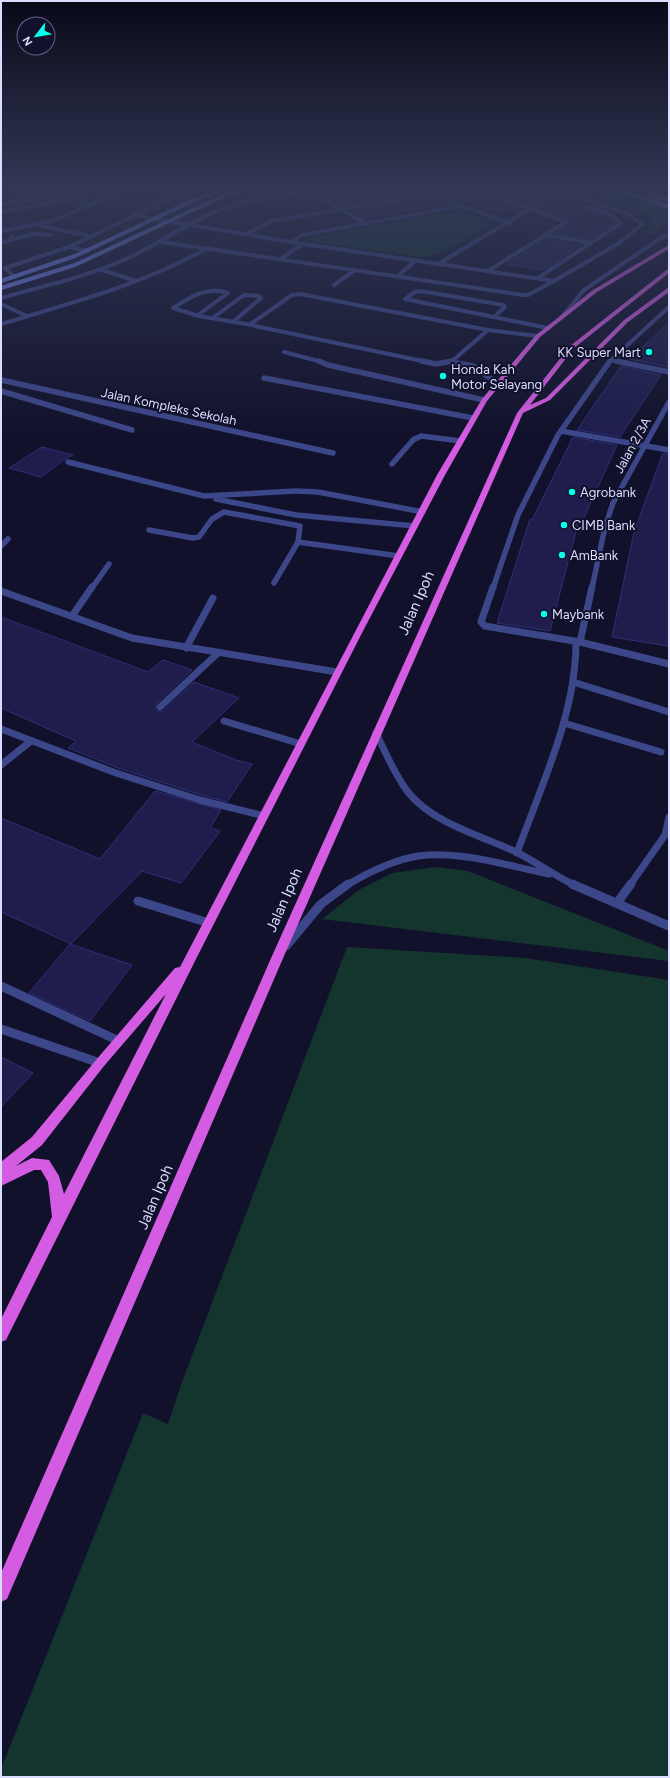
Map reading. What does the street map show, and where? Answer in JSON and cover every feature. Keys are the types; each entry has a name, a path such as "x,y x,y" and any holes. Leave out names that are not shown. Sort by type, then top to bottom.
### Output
{"highway":[{"path":"1,1335 58,1216 265,816 337,672 473,418 484,400 538,336 595,291 629,271"},
{"name":"Jalan Ipoh","path":"1,1593 376,733 520,413 572,347 668,271"},
{"path":"520,413 548,398 626,321 669,289"},
{"path":"1,1170 37,1142 118,1041 191,957"},
{"path":"1,1180 32,1164 44,1164 53,1172 57,1186 58,1216"}],"main road":[{"path":"1,281 31,271"},
{"path":"1,288 56,271"}],"street":[{"path":"7,271 14,277"},
{"path":"1,298 92,271"},
{"path":"105,271 136,281"},
{"path":"1,324 96,296 163,271"},
{"path":"334,285 354,271"},
{"path":"362,271 528,295 571,271"},
{"path":"398,276 404,271"},
{"path":"488,271 554,281"},
{"path":"538,278 549,271"},
{"path":"561,318 584,290 612,271"},
{"path":"198,315 228,293 214,290 203,291 173,308 198,315 234,321 414,360 436,364 451,362 473,366 498,384"},
{"path":"493,318 504,307 503,305 421,291 416,292 405,299 408,301 493,318 548,328"},
{"path":"214,318 244,294 260,296 260,298 234,321"},
{"path":"252,325 252,323 292,295 300,294 510,335 538,336"},
{"path":"1,304 27,316"},
{"path":"669,307 611,360 561,431 518,515 481,622 485,626 578,642 669,664"},
{"path":"451,362 488,330"},
{"path":"284,352 315,359 328,365 484,400"},
{"path":"611,360 669,372"},
{"path":"264,378 473,418"},
{"name":"Jalan Kompleks Sekolah","path":"1,380 333,453"},
{"path":"1,391 132,430"},
{"name":"Jalan 2/3A","path":"517,853 564,723 576,667 578,642 605,527 613,503 669,402"},
{"path":"561,431 669,450"},
{"path":"392,464 413,440 421,436 461,441"},
{"path":"68,462 253,508 297,515 376,521 415,526"},
{"path":"204,496 318,492 423,512"},
{"path":"149,530 193,538 198,537 212,516 217,513 224,512 300,526 298,542 274,583"},
{"path":"1,546 8,539"},
{"path":"298,542 399,556"},
{"path":"72,616 110,564"},
{"path":"1,591 132,638 337,672"},
{"path":"186,648 213,598"},
{"path":"160,707 218,653"},
{"path":"573,682 669,712"},
{"path":"224,720 301,744"},
{"path":"564,723 661,752"},
{"path":"1,729 116,773 200,800 265,816"},
{"path":"376,733 394,771 409,793 430,811 452,825 517,853 555,876 669,926"},
{"path":"1,765 31,741"},
{"path":"1,755 10,758"},
{"path":"617,903 667,835 669,817"},
{"path":"278,956 322,903 341,888 398,860 430,855 473,859 555,876"},
{"path":"138,901 209,923"},
{"path":"1,986 118,1041"},
{"path":"1,1029 100,1063"}],"green space":[{"path":"436,867 468,871 669,951 669,961 322,919 359,890 392,873"},
{"path":"347,947 525,958 669,980 669,1777 1,1777 1,1769 143,1413 168,1424 182,1382"}],"building":[{"path":"669,323 668,367 629,359"},
{"path":"621,366 661,375 620,437 577,430"},
{"path":"573,437 617,445 583,520 579,520 550,631 497,623 530,519 532,520"},
{"path":"42,447 73,455 65,459 41,477 9,468"},
{"path":"663,453 669,454 668,646 612,637 634,532"},
{"path":"1,617 148,672 163,660 192,670 156,704 155,708 158,712 163,711 194,682 239,698 192,742 236,760 252,764 227,802 118,768 68,748 76,741 1,708"},
{"path":"155,791 221,810 210,828 220,831 181,883 142,871 71,944 1,912 1,818 100,859"},
{"path":"70,944 132,965 90,1021 29,993"},
{"path":"1,1057 33,1073 1,1107"}],"place":[{"name":"KK Super Mart","path":"649,352"},
{"name":"Honda Kah Motor Selayang","path":"443,376"},
{"name":"Agrobank","path":"572,492"},
{"name":"CIMB Bank","path":"564,525"},
{"name":"AmBank","path":"562,555"},
{"name":"Maybank","path":"544,614"}]}
